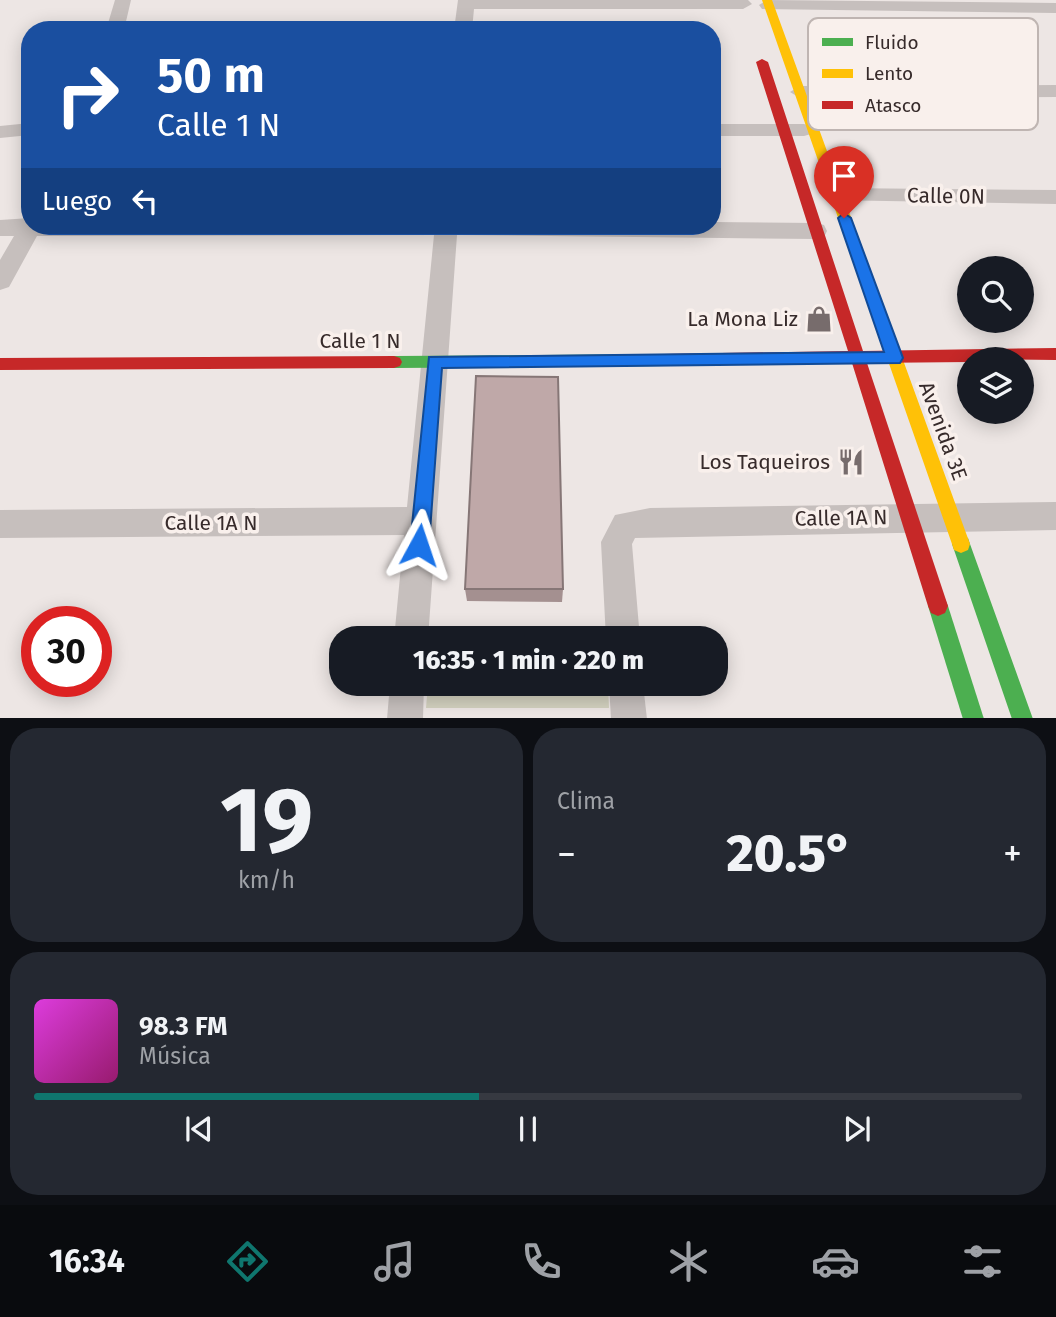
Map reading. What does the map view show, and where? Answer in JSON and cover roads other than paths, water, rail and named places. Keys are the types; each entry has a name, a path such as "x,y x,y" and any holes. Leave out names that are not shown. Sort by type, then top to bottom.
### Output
{"street":[{"path":"105,21 111,0"},
{"path":"117,21 123,0"},
{"path":"464,21 466,2 744,7"},
{"path":"767,2 1052,8"},
{"name":"Avenida 3E","path":"767,2 808,115"},
{"path":"755,41 974,718"},
{"path":"1038,91 1056,91"},
{"path":"800,92 808,92"},
{"path":"0,132 21,130"},
{"path":"721,130 813,130"},
{"name":"Avenida 3E","path":"813,130 1023,718"},
{"name":"Calle 0N","path":"836,195 1056,197"},
{"path":"0,228 21,227"},
{"path":"721,229 816,230"},
{"path":"0,281 26,235"},
{"path":"412,626 445,235"},
{"name":"Calle 1 N","path":"0,364 858,359 1056,354"},
{"name":"Calle 1A N","path":"626,525 650,522 1056,516"},
{"name":"Calle 1A N","path":"0,524 421,521"},
{"path":"622,626 616,542 626,525"},
{"path":"405,718 406,696"},
{"path":"627,696 629,718"}],"place":[{"name":"La Mona Liz","path":"819,319"},
{"name":"Los Taqueiros","path":"851,462"}]}
